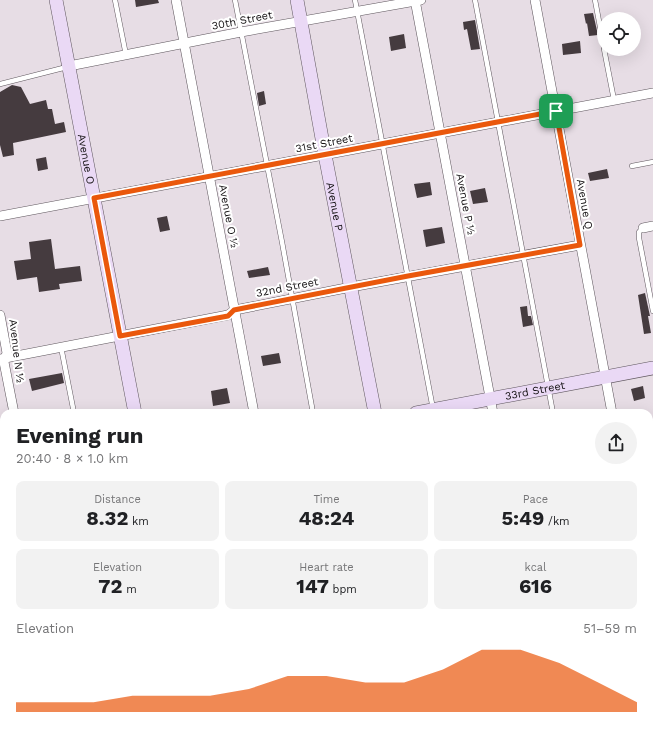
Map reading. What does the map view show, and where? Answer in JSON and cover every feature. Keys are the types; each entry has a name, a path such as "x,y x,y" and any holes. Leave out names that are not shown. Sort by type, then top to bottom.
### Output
{"main road":[{"name":"Avenue O","path":"56,0 134,409"},
{"name":"Avenue P","path":"297,0 325,155 374,409"},
{"name":"33rd Street","path":"442,409 653,368"}],"street":[{"name":"Avenue O ½","path":"176,0 253,409"},
{"name":"30th Street","path":"69,66 241,32 417,0"},
{"name":"Avenue P ½","path":"417,0 440,133 492,409"},
{"name":"Avenue Q","path":"535,0 611,409"},
{"name":"31st Street","path":"0,216 653,93"},
{"path":"643,228 653,226"},
{"name":"32nd Street","path":"3,358 228,316 234,310 292,298 580,245"},
{"name":"Avenue N ½","path":"0,315 7,353 3,358 13,409"}],"lane":[{"path":"115,0 126,55"},
{"path":"235,0 312,409"},
{"path":"355,0 433,409"},
{"path":"475,0 552,409"},
{"path":"595,0 597,12"},
{"path":"606,56 614,100"},
{"path":"0,84 69,66"},
{"path":"632,166 653,162"},
{"path":"643,228 640,232 640,238 653,311"},
{"path":"61,348 73,409"}],"building":[{"path":"135,0 158,0 159,3 136,7"},
{"path":"593,13 597,35 589,36 584,14"},
{"path":"475,20 480,49 471,50 467,29 464,30 463,22"},
{"path":"404,34 406,48 391,51 389,37"},
{"path":"580,41 581,53 563,55 562,44"},
{"path":"12,85 21,87 30,104 46,100 48,109 52,109 55,124 64,122 66,132 13,143 14,155 3,157 0,145 0,92"},
{"path":"264,91 266,104 259,106 257,93"},
{"path":"46,157 48,169 38,171 36,159"},
{"path":"607,169 609,178 590,181 588,173"},
{"path":"430,182 432,195 417,198 414,184"},
{"path":"485,188 488,202 473,204 470,191"},
{"path":"167,216 170,230 160,232 157,218"},
{"path":"442,227 445,243 426,247 423,230"},
{"path":"51,239 55,269 80,266 82,281 59,284 60,289 39,292 37,277 17,280 14,261 31,259 29,242"},
{"path":"268,267 270,275 249,278 247,271"},
{"path":"645,293 650,316 648,316 651,333 644,334 638,295"},
{"path":"527,306 528,316 531,316 533,325 523,327 520,307"},
{"path":"279,353 281,363 263,366 261,356"},
{"path":"62,373 64,383 32,391 29,379"},
{"path":"643,386 645,398 634,401 631,389"},
{"path":"227,388 230,403 213,406 211,391"}],"route":[{"path":"556,111 580,245 408,276 244,308 234,310 228,316 120,336 94,198 556,111"}]}
